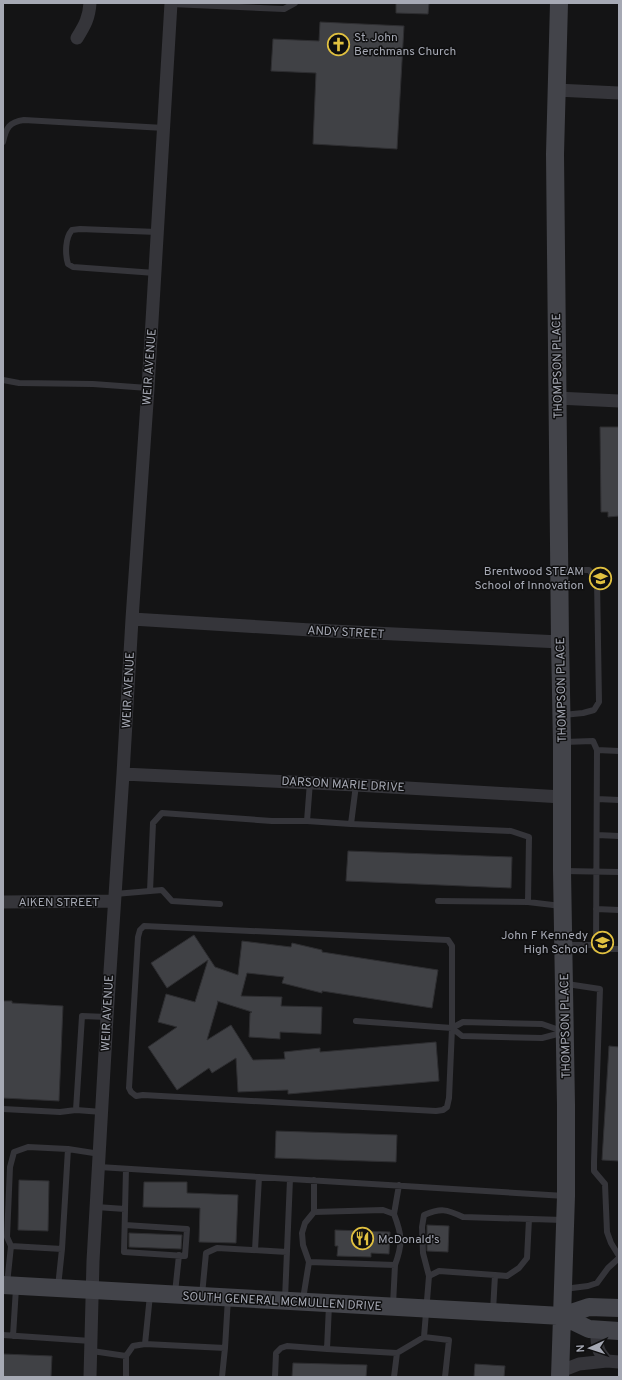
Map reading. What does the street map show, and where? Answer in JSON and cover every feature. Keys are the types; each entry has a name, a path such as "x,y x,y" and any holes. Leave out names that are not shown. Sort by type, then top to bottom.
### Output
{"street":[{"path":"77,38 89,16 90,3"},
{"name":"THOMPSON PLACE","path":"559,3 556,90 557,398 566,1106 566,1196 560,1374"},
{"name":"WEIR AVENUE","path":"90,1377 96,1207 107,1017 148,388 171,4"},
{"path":"556,90 619,93"},
{"path":"557,398 619,401"},
{"name":"ANDY STREET","path":"132,619 311,630 560,642"},
{"name":"DARSON MARIE DRIVE","path":"123,774 310,782 562,797"},
{"name":"AIKEN STREET","path":"3,902 115,898"},
{"name":"SOUTH GENERAL MCMULLEN DRIVE","path":"9,1286 562,1316 589,1307 619,1308"},
{"name":"SOUTH GENERAL MCMULLEN DRIVE","path":"562,1316 589,1329 619,1331"},
{"path":"597,1330 597,1346 600,1354 613,1362"},
{"path":"560,1374 579,1364 613,1362"}],"lane":[{"path":"171,4 284,9 295,3"},
{"path":"3,142 6,130 15,121 24,120 164,128"},
{"path":"155,273 73,267 68,264 66,258 68,235 72,230 157,232"},
{"path":"3,380 19,383 93,384 148,388"},
{"path":"560,570 589,570 597,580 599,702 594,710 583,713 562,715"},
{"path":"562,742 593,741 597,750 596,947"},
{"path":"597,750 619,751"},
{"path":"307,821 310,782"},
{"path":"351,824 356,785"},
{"path":"597,800 619,800"},
{"path":"150,890 153,822 162,813 272,821 307,821 511,831 529,837 528,902"},
{"path":"597,835 619,836"},
{"path":"562,871 597,870 619,872"},
{"path":"115,898 150,890 162,890 172,901 220,904"},
{"path":"438,901 528,902 563,906"},
{"path":"596,909 619,910"},
{"path":"144,926 448,940 452,946 452,1028 449,1098 447,1107 443,1110 436,1111 144,1095 136,1096 129,1088 138,937 140,930 144,926"},
{"path":"563,944 619,949"},
{"path":"563,1289 588,1286 597,1283 608,1268 619,1257 607,1232 605,1184 594,1171 600,989 564,984"},
{"path":"76,1110 82,1016 107,1017"},
{"path":"356,1021 452,1028 463,1022 542,1024 565,1032"},
{"path":"452,1028 462,1036 542,1038 565,1032"},
{"path":"3,1109 60,1112 76,1110 102,1112"},
{"path":"13,1336 9,1286 11,1246 7,1237 10,1167 14,1152 28,1147 68,1149 100,1154"},
{"path":"58,1289 68,1149"},
{"path":"99,1167 566,1196"},
{"path":"125,1225 187,1229 186,1256 167,1251 140,1250 124,1252 126,1169"},
{"path":"255,1250 259,1177"},
{"path":"290,1179 287,1252 294,1301"},
{"path":"294,1301 309,1262 303,1245 302,1233 305,1223 314,1212 314,1180"},
{"path":"392,1307 395,1265 400,1252 401,1235 394,1214 399,1185"},
{"path":"96,1207 125,1210"},
{"path":"314,1212 383,1210 394,1214"},
{"path":"424,1337 429,1276 422,1253 422,1227 424,1215 437,1210 451,1211 463,1218 565,1220"},
{"path":"429,1276 439,1271 507,1276 519,1268 527,1258 529,1219"},
{"path":"141,1226 141,1233"},
{"path":"155,1227 155,1234"},
{"path":"169,1228 169,1234"},
{"path":"11,1246 62,1249"},
{"path":"202,1296 206,1253 217,1248 287,1252"},
{"path":"175,1295 179,1255"},
{"path":"309,1262 395,1265"},
{"path":"493,1312 496,1275"},
{"path":"145,1344 150,1294"},
{"path":"222,1377 226,1348 228,1298"},
{"path":"327,1349 329,1303"},
{"path":"3,1335 92,1346 126,1356"},
{"path":"275,1377 276,1353 281,1348 287,1346 397,1353 424,1337 449,1340 445,1377"},
{"path":"126,1377 126,1356 133,1346 145,1344 226,1348"},
{"path":"394,1377 397,1353"}],"building":[{"path":"396,3 429,3 428,14 396,13"},
{"path":"320,22 404,26 397,149 313,144 316,73 271,71 273,39 319,41"},
{"path":"600,427 619,427 619,516 608,517 608,512 601,512"},
{"path":"348,851 512,857 511,888 346,881"},
{"path":"194,935 215,967 238,975 242,941 291,947 292,943 322,950 322,952 438,970 432,1008 322,991 322,993 282,983 284,977 247,973 241,996 282,997 281,1006 322,1007 321,1034 280,1032 280,1039 249,1037 250,1013 252,1012 217,1001 218,1002 207,1040 231,1025 253,1060 285,1059 284,1052 320,1048 320,1052 436,1042 439,1081 288,1094 288,1090 238,1092 236,1058 212,1073 209,1068 177,1090 148,1047 177,1027 158,1022 166,994 195,1002 208,960 167,988 151,963"},
{"path":"3,1001 12,1001 12,1003 63,1006 59,1101 3,1098"},
{"path":"609,1046 619,1047 619,1161 602,1160"},
{"path":"276,1131 397,1135 396,1162 275,1158"},
{"path":"19,1180 49,1181 48,1231 18,1230"},
{"path":"144,1182 187,1182 187,1193 238,1195 236,1243 199,1242 200,1208 143,1207"},
{"path":"427,1225 449,1226 448,1252 427,1251"},
{"name":"McDonald's","path":"335,1230 390,1232 389,1254 371,1253 371,1257 337,1256 338,1246 335,1246"},
{"path":"129,1233 182,1235 181,1249 129,1247"},
{"path":"3,1354 52,1356 51,1377 3,1377"},
{"path":"293,1363 367,1365 366,1377 292,1377"},
{"path":"475,1364 505,1366 504,1377 474,1377"}],"place":[{"name":"St. John Berchmans Church","path":"339,44"},
{"name":"Brentwood STEAM School of Innovation","path":"600,578"},
{"name":"John F Kennedy High School","path":"603,942"},
{"name":"McDonald's","path":"362,1239"}]}
